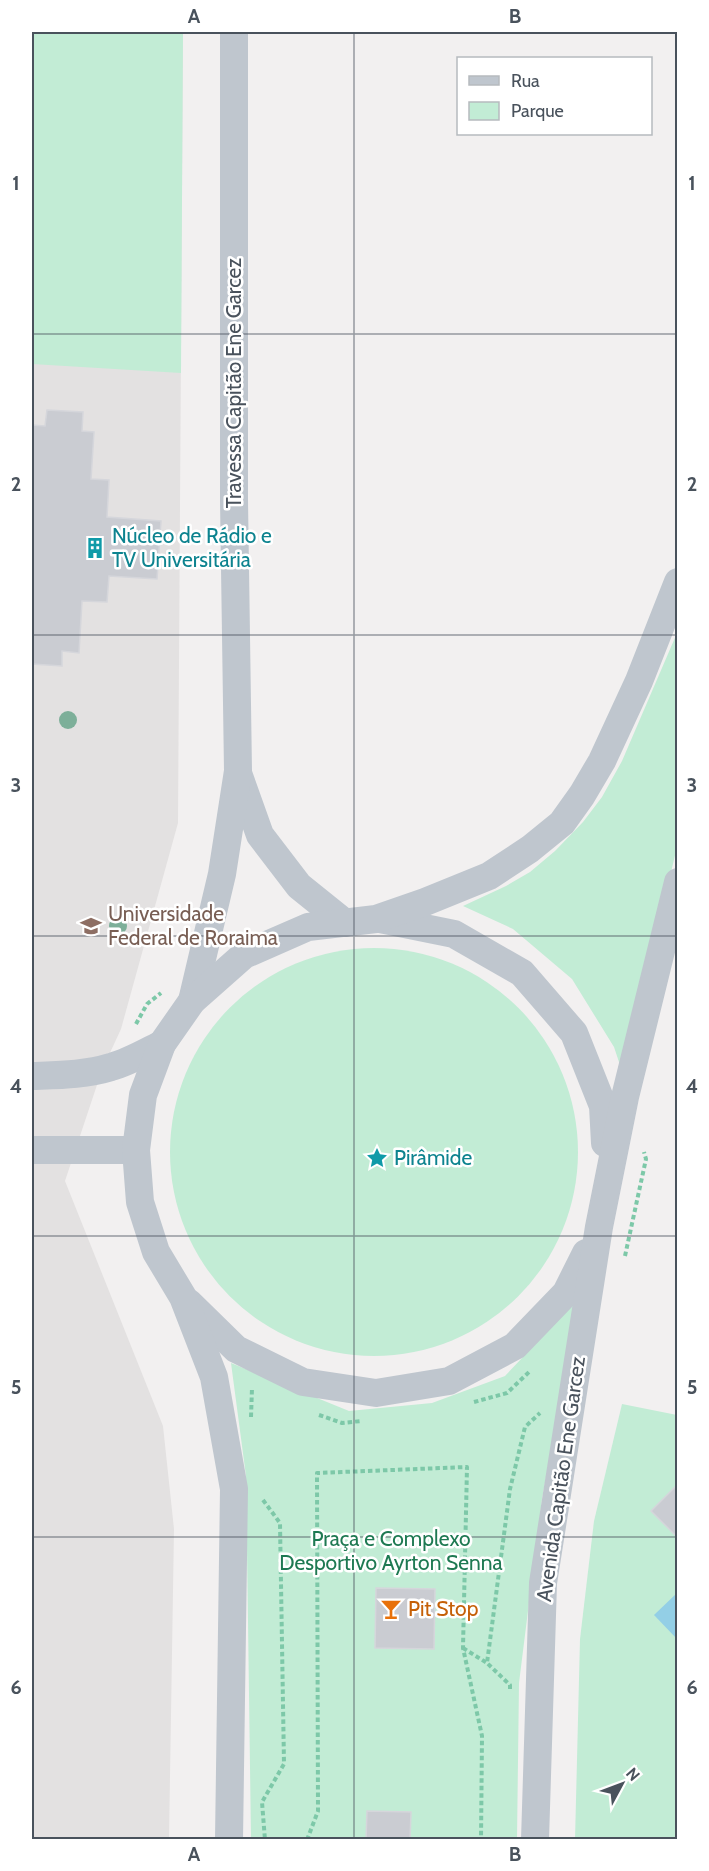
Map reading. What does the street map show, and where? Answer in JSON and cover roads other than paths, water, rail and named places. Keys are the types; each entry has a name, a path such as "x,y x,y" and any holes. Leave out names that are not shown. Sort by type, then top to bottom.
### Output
{"street":[{"name":"Travessa Capitão Ene Garcez","path":"234,32 234,500 237,771"},
{"name":"Avenida Capitão Ene Garcez","path":"229,1839 234,1489 214,1377 183,1297 156,1252 140,1202 136,1150 143,1095 162,1044 192,1001 244,955 308,927 376,919 425,903 489,876 530,849 562,823 602,761 639,681 678,582"},
{"path":"237,771 261,835 299,886 345,923"},
{"path":"192,1001 222,874 237,771"},
{"name":"Avenida Capitão Ene Garcez","path":"535,1839 543,1584 599,1227 625,1097 678,882"},
{"name":"Avenida Capitão Ene Garcez","path":"376,919 454,934 522,973 530,982 574,1033 603,1106 608,1184"},
{"path":"32,1076 67,1075 102,1070 162,1044"},
{"path":"32,1150 136,1150"},
{"name":"Avenida Capitão Ene Garcez","path":"183,1297 236,1349 303,1382 376,1393 449,1381 515,1346 566,1293 599,1227"}],"water":[{"path":"677,1593 677,1639 654,1615"}],"place":[{"name":"Núcleo de Rádio e TV Universitária","path":"95,548"},
{"name":"Universidade Federal de Roraima","path":"91,926"},
{"name":"Pirâmide","path":"377,1158"},
{"name":"Pit Stop","path":"391,1609"}],"park label":[{"name":"Praça e Complexo Desportivo Ayrton Senna","path":"391,1551"}]}
